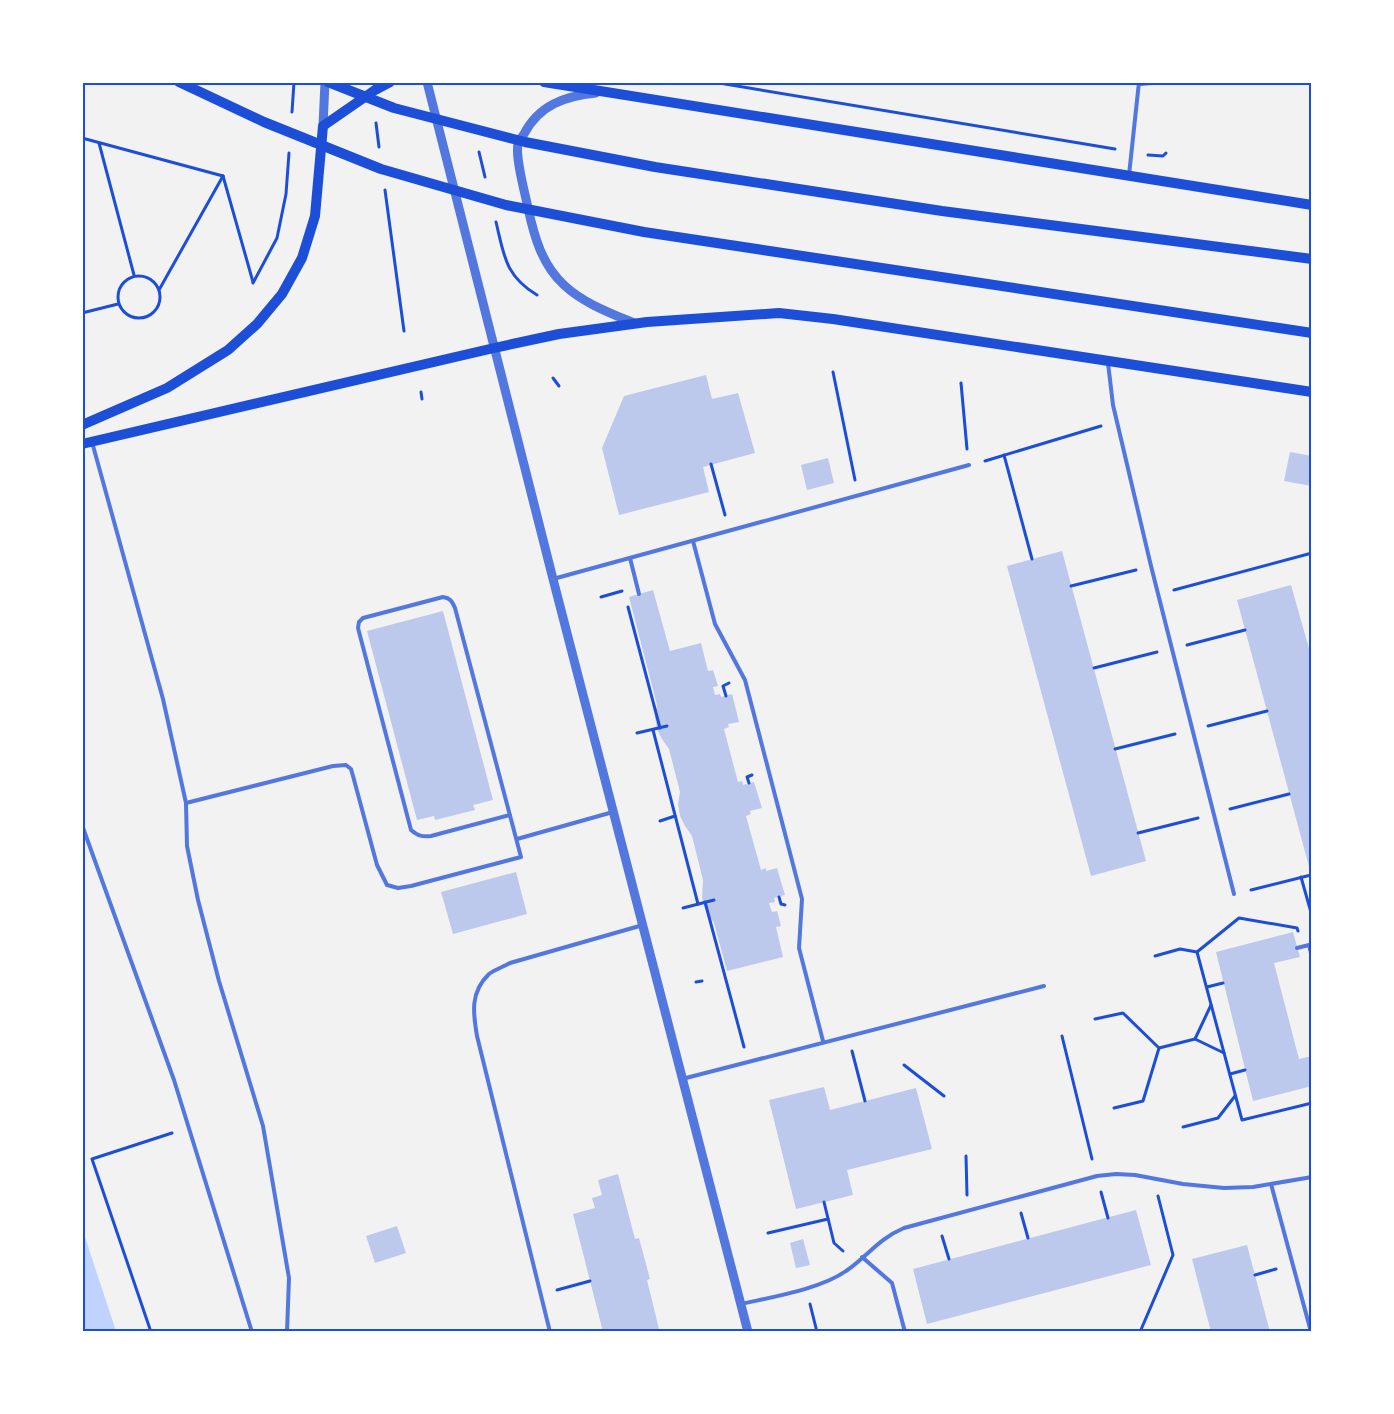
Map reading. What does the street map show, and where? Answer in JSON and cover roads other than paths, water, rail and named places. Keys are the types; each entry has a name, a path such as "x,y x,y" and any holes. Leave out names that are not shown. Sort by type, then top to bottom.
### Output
{"main road":[{"path":"180,82 264,122 381,169 506,205 644,232 1312,333"},
{"path":"326,82 394,108 450,123 525,142 655,167 942,211 1312,259"},
{"path":"82,425 167,388 228,350 257,324 282,294 302,258 315,216 323,126 375,90 390,82"},
{"path":"544,82 1312,204"},
{"path":"87,443 559,334 634,323 779,313 833,319 1312,392"}],"street":[{"path":"323,126 326,82"},
{"path":"427,82 553,579 748,1332"},
{"path":"601,92 575,95 552,103 530,121 518,144 520,173 533,234 546,264 564,286 596,307 634,323"}],"lane":[{"path":"1129,176 1140,83 1165,82"},
{"path":"1107,361 1113,405 1151,566 1234,894"},
{"path":"87,443 158,682 186,803 187,846 198,900 219,981 263,1126 289,1278 287,1332"},
{"path":"553,579 969,466"},
{"path":"693,541 715,624 745,680 802,899 798,948 823,1041"},
{"path":"630,558 639,594"},
{"path":"186,803 334,766 346,765 351,769 377,865 387,885 398,888 521,857 517,840 452,602 448,598 436,598 363,618 359,622 359,634 411,830 417,835 431,836 510,815"},
{"path":"517,840 614,812"},
{"path":"82,825 174,1080 252,1332"},
{"path":"550,1332 477,1036 473,1012 477,989 490,974 510,964 643,925"},
{"path":"1300,947 1309,945 1312,957"},
{"path":"682,1078 1044,986"},
{"path":"740,1304 835,1278 847,1271 882,1240 904,1228 1096,1176 1134,1175 1183,1184 1224,1188 1253,1187 1312,1177"},
{"path":"1271,1184 1311,1332"},
{"path":"862,1257 892,1284 905,1332"}],"water":[{"path":"82,1231 116,1331 86,1331 83,1325"}]}
